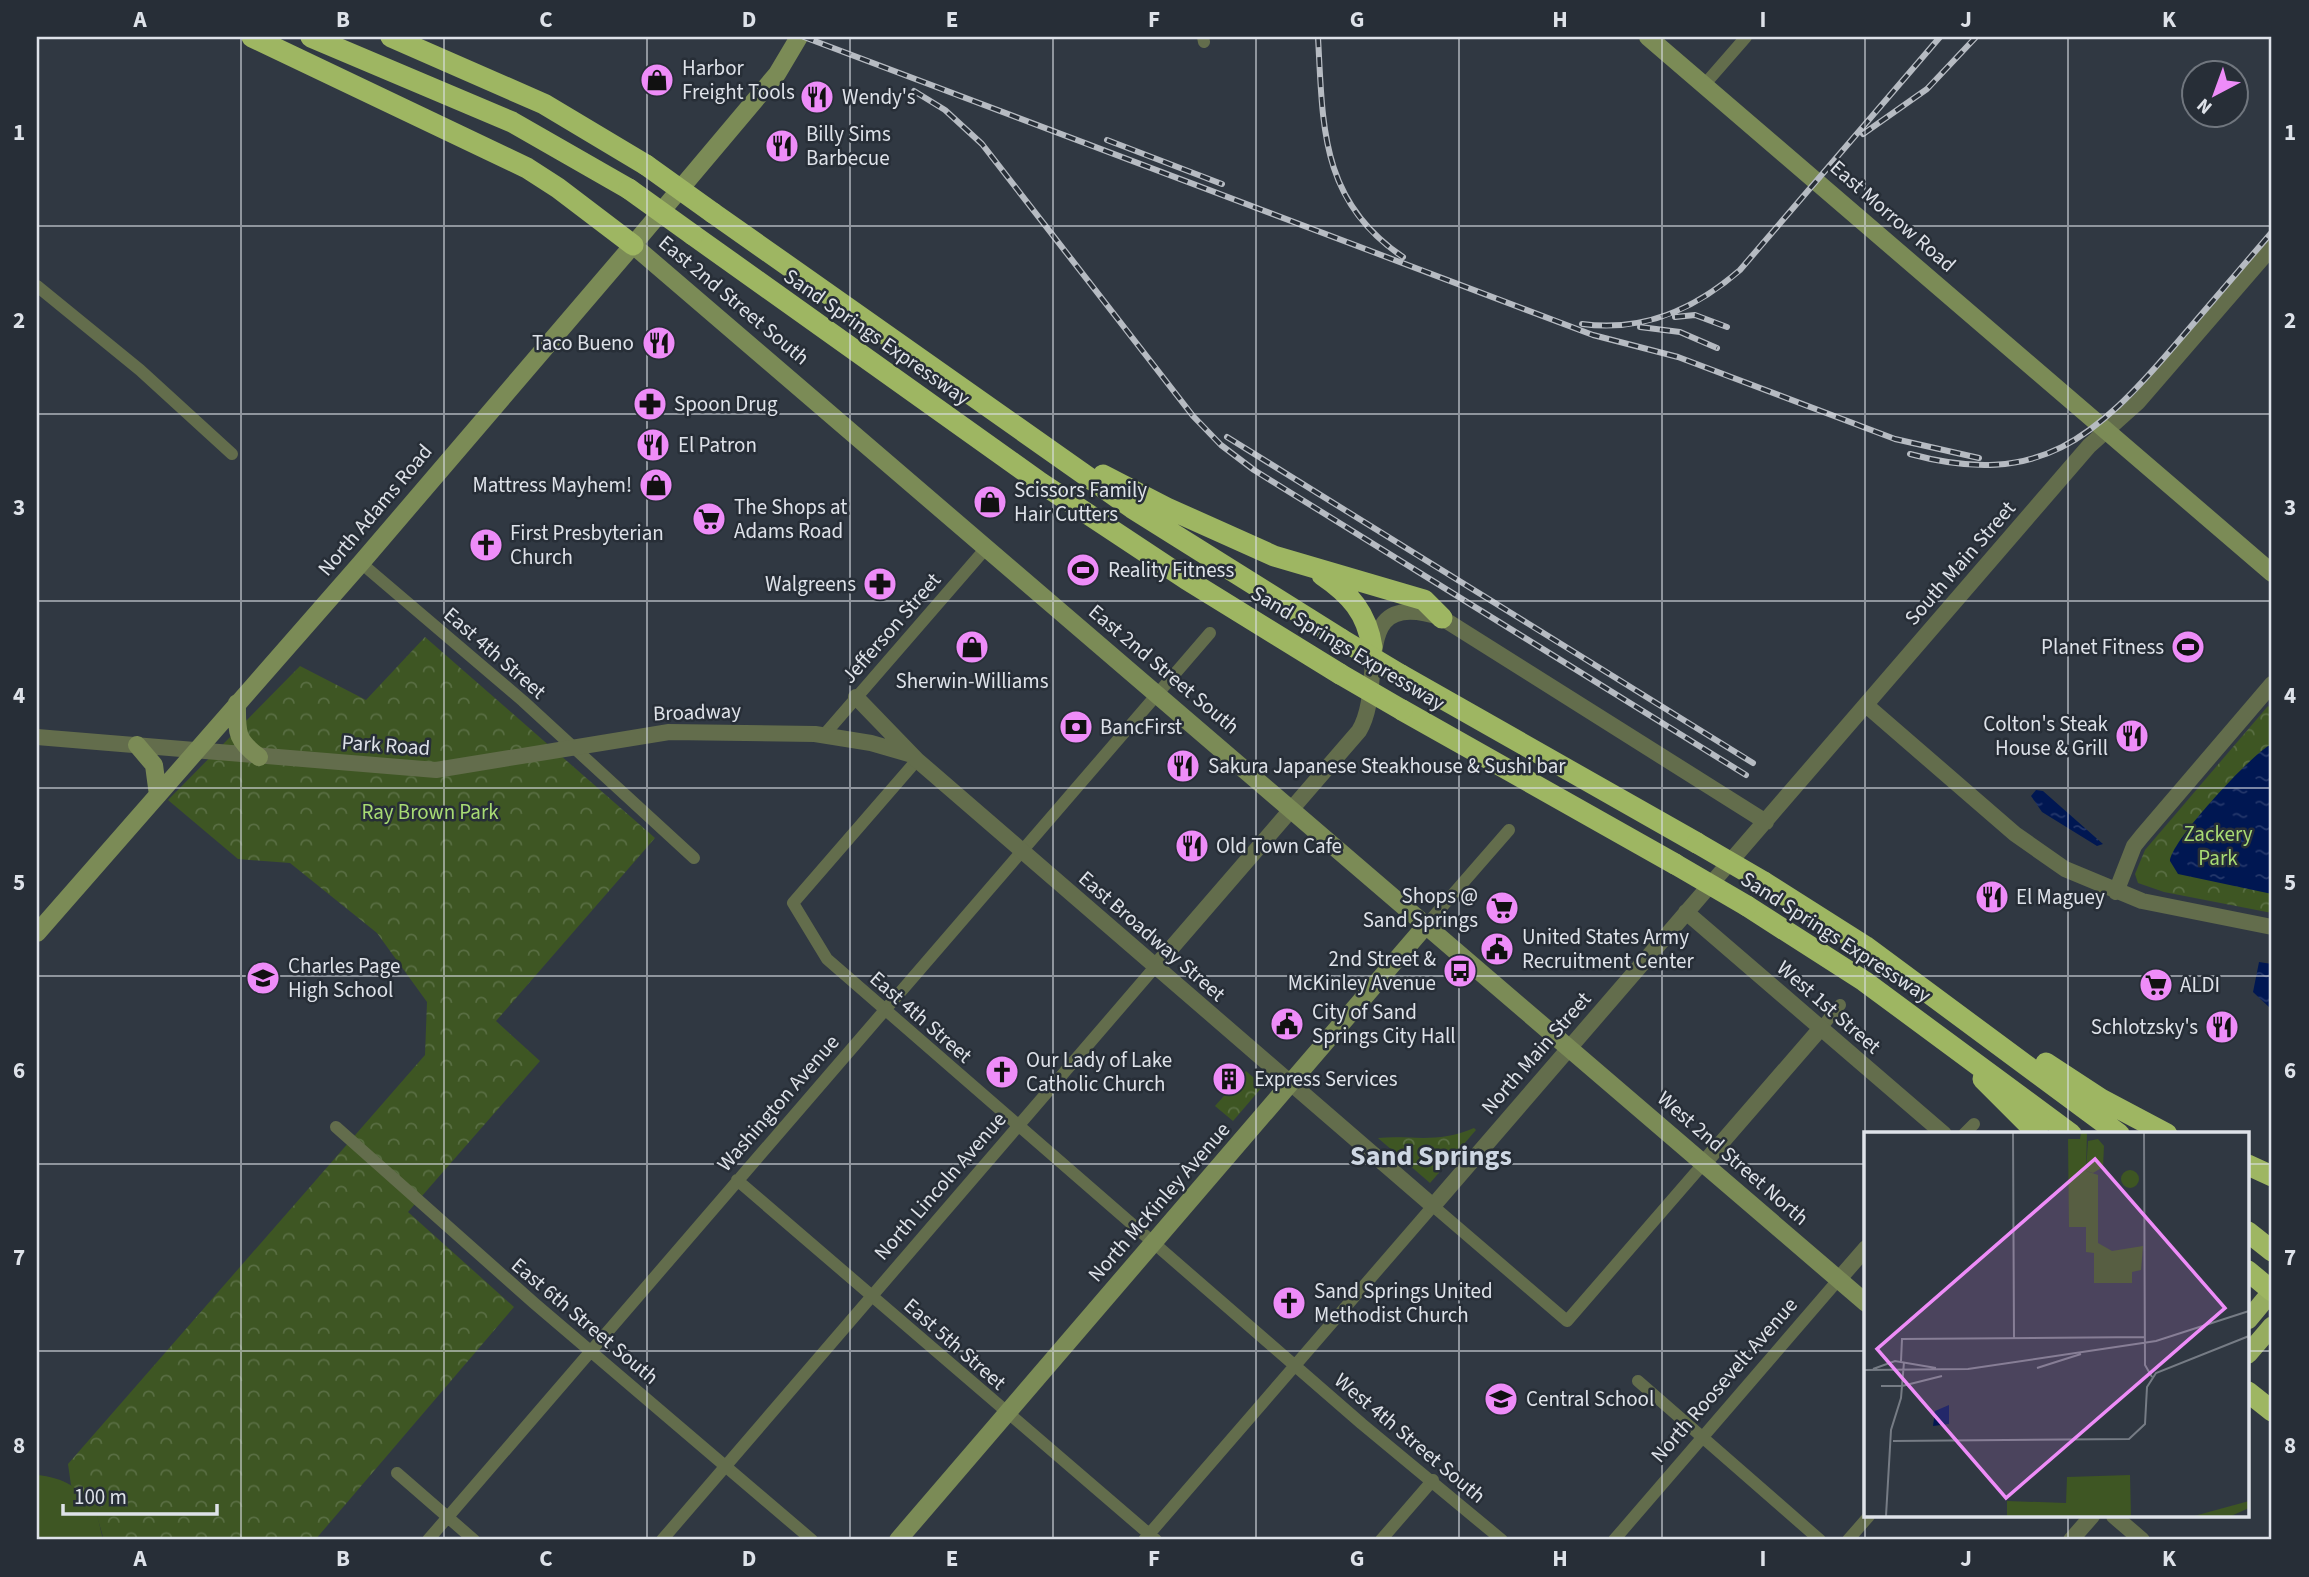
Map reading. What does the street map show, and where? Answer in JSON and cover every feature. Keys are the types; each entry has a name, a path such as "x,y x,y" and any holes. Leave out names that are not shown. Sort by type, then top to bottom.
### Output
{"highway":[{"path":"252,37 518,163 558,188 633,245"},
{"name":"Sand Springs Expressway","path":"311,37 512,122 629,190 1041,483 1186,579 1340,674 1746,906 1864,981 2068,1132"},
{"name":"Sand Springs Expressway","path":"391,37 544,104 646,165 1132,508 1401,675 1765,882 1865,946 2116,1132"},
{"path":"1026,435 1229,538 1314,570 1424,600 1442,618"},
{"path":"1314,570 1338,586 1358,606 1370,628 1372,647"},
{"path":"1865,946 2101,1099 2163,1132"},
{"path":"1956,1047 1992,1091 2036,1132"},
{"path":"2250,1166 2272,1176"},
{"path":"2250,1234 2271,1250"},
{"path":"2250,1273 2272,1291 2250,1318"},
{"path":"2250,1352 2272,1326"},
{"path":"2250,1394 2272,1410"}],"main road":[{"name":"North Adams Road","path":"37,933 361,563 633,245 788,60 799,37"},
{"name":"East Morrow Road","path":"1648,37 2272,573"},
{"name":"East 2nd Street South","path":"633,245 1569,1047"},
{"path":"237,704 240,741 259,757"},
{"path":"137,746 154,765 158,795"},
{"name":"North McKinley Avenue","path":"898,1540 1427,924"},
{"name":"West 2nd Street North","path":"1569,1047 1864,1301"}],"street":[{"path":"1705,84 1746,37"},
{"name":"South Main Street","path":"1686,912 2089,446 2138,402 2272,247"},
{"path":"37,286 140,370 232,454"},
{"name":"Jefferson Street","path":"824,735 987,547"},
{"name":"East 4th Street","path":"361,563 523,701 694,858"},
{"path":"1372,647 1383,624 1399,612 1423,611 1442,618 1766,822"},
{"name":"Washington Avenue","path":"428,1540 1210,634"},
{"name":"North Lincoln Avenue","path":"662,1540 1359,731 1367,718 1370,703 1372,647"},
{"path":"2116,892 2134,846 2272,684"},
{"path":"856,697 914,758"},
{"path":"1866,705 2030,846 2065,869 2142,901 2272,928"},
{"name":"Broadway","path":"573,749 632,736 669,732 824,735"},
{"name":"East Broadway Street","path":"824,735 871,743 914,758 1433,1206"},
{"name":"Park Road","path":"37,737 436,771 573,749"},
{"name":"East 4th Street","path":"914,758 793,903 827,959 1294,1366"},
{"name":"North McKinley Avenue","path":"1427,924 1509,830"},
{"name":"West 1st Street","path":"1686,912 1942,1132"},
{"name":"North Main Street","path":"1150,1538 1294,1366 1686,912"},
{"path":"1433,1206 1567,1321 1840,1005"},
{"path":"1966,1132 1973,1124"},
{"name":"East 6th Street South","path":"336,1127 477,1254 812,1540"},
{"name":"East 5th Street","path":"737,1180 1150,1538"},
{"name":"North Roosevelt Avenue","path":"1614,1540 1864,1250"},
{"name":"West 4th Street South","path":"1294,1366 1502,1540"},
{"path":"1638,1381 1820,1540"},
{"path":"397,1473 474,1540"},
{"path":"1381,1540 1433,1480"},
{"path":"1848,1540 1867,1518"},
{"path":"2071,1540 2090,1518"},
{"path":"2116,1518 2142,1540"}],"green space":[{"name":"Ray Brown Park","path":"425,637 655,838 496,1021 540,1061 408,1212 514,1307 315,1540 104,1540 96,1513 71,1485 68,1464 425,1055 427,1002 377,933 290,863 238,859 168,800 300,666 366,700"},
{"name":"Zackery Park","path":"2268,706 2272,710 2272,913 2164,892 2138,883 2135,874 2145,850"},
{"path":"1246,1071 1263,1086 1233,1121 1215,1106"},
{"path":"1474,1128 1476,1130 1430,1183 1378,1138 1449,1136"},
{"path":"37,1475 64,1482 86,1497 96,1513 104,1540 37,1540"}],"water":[{"path":"2270,745 2272,894 2178,874 2170,861 2184,836 2231,780"},
{"path":"2036,790 2043,791 2103,844 2097,846 2042,812 2031,796"},
{"path":"2259,962 2272,964 2270,1008 2253,992"}],"railway":[{"path":"804,37 1593,335 1678,357 1895,439 1979,458"},
{"path":"1318,37 1325,131 1341,186 1355,212 1376,235 1403,257"},
{"path":"1582,324 1626,325 1647,321 1686,307 1723,284 1740,270 1940,37"},
{"path":"1863,134 1927,89 1976,37"},
{"path":"914,91 945,110 982,144 1193,416 1221,445 1254,470 1746,775"},
{"path":"1107,140 1222,184"},
{"path":"1910,454 1955,463 1995,465 2030,459 2062,447 2091,429 2119,406 2272,232"},
{"path":"1675,317 1695,315 1727,327"},
{"path":"1640,327 1680,332 1717,348"},
{"path":"1227,437 1753,763"}],"place":[{"name":"Harbor Freight Tools","path":"657,80"},
{"name":"Wendy's","path":"817,97"},
{"name":"Billy Sims Barbecue","path":"782,146"},
{"name":"Taco Bueno","path":"659,343"},
{"name":"Spoon Drug","path":"650,404"},
{"name":"El Patron","path":"653,445"},
{"name":"Mattress Mayhem!","path":"656,485"},
{"name":"Scissors Family Hair Cutters","path":"990,502"},
{"name":"The Shops at Adams Road","path":"709,519"},
{"name":"First Presbyterian Church","path":"486,545"},
{"name":"Reality Fitness","path":"1083,570"},
{"name":"Walgreens","path":"880,584"},
{"name":"Sherwin-Williams","path":"972,647"},
{"name":"Planet Fitness","path":"2188,647"},
{"name":"BancFirst","path":"1076,727"},
{"name":"Colton's Steak House & Grill","path":"2132,736"},
{"name":"Sakura Japanese Steakhouse & Sushi bar","path":"1183,766"},
{"name":"Old Town Cafe","path":"1192,846"},
{"name":"El Maguey","path":"1992,897"},
{"name":"Shops @ Sand Springs","path":"1502,908"},
{"name":"United States Army Recruitment Center","path":"1497,949"},
{"name":"2nd Street & McKinley Avenue","path":"1460,971"},
{"name":"Charles Page High School","path":"263,978"},
{"name":"ALDI","path":"2156,985"},
{"name":"City of Sand Springs City Hall","path":"1287,1024"},
{"name":"Schlotzsky's","path":"2222,1027"},
{"name":"Our Lady of Lake Catholic Church","path":"1002,1072"},
{"name":"Express Services","path":"1229,1079"},
{"name":"Sand Springs United Methodist Church","path":"1289,1303"},
{"name":"Central School","path":"1501,1399"}],"district":[{"name":"Sand Springs","path":"1431,1156"}]}
